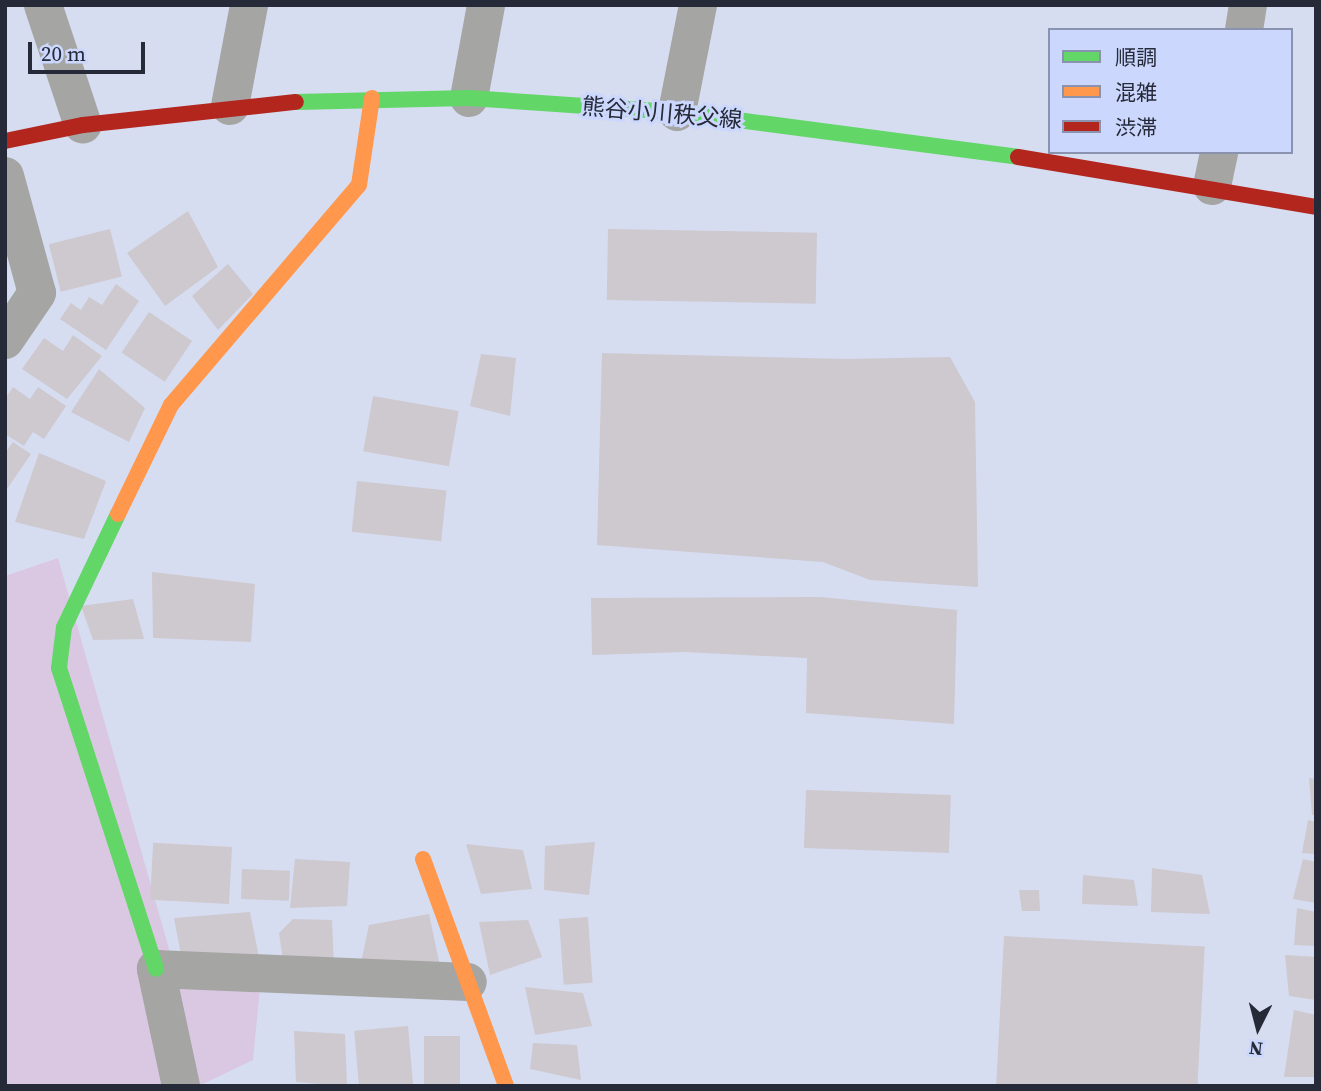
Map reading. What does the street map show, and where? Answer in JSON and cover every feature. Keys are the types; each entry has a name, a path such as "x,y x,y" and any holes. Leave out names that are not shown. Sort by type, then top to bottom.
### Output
{"main road":[{"name":"熊谷小川秩父線","path":"5,141 83,125 230,106 372,97 469,98 677,112 1048,152"},
{"path":"156,969 60,668 64,627 171,405 359,185 372,97"},
{"name":"熊谷小川秩父線","path":"1067,154 1216,169 1316,207"},
{"path":"423,859 506,1086"}],"street":[{"path":"43,5 83,125"},
{"path":"230,106 249,5"},
{"path":"469,98 486,5"},
{"path":"677,112 698,5"},
{"path":"1244,28 1248,5"},
{"path":"5,176 16,258 37,293 5,340"},
{"path":"181,1086 156,969 468,982"}],"shaded area":[{"path":"58,558 177,977 260,988 253,1060 199,1086 5,1086 5,576"}],"building":[{"path":"188,211 218,267 165,306 127,253"},
{"path":"110,229 122,277 61,292 49,244"},
{"path":"608,229 817,233 816,304 607,300"},
{"path":"228,264 253,294 218,330 192,296"},
{"path":"116,284 139,301 106,350 60,319 71,303 81,310 89,297 102,305"},
{"path":"149,312 192,341 165,382 122,353"},
{"path":"73,335 102,356 67,399 22,369 44,338 63,351"},
{"path":"602,353 846,359 950,357 975,402 978,587 870,580 823,562 597,545"},
{"path":"481,354 516,358 510,416 470,406"},
{"path":"99,369 145,408 129,442 71,412"},
{"path":"13,387 30,399 38,387 66,406 44,439 33,432 24,446 5,434 5,399"},
{"path":"373,396 459,411 449,466 363,451"},
{"path":"13,442 31,454 5,492 5,453"},
{"path":"39,453 106,481 84,539 15,522"},
{"path":"357,481 447,490 441,541 352,532"},
{"path":"152,572 255,584 251,642 153,638"},
{"path":"820,597 957,610 954,724 806,713 807,658 684,652 592,655 591,598"},
{"path":"133,599 144,639 93,640 81,606"},
{"path":"1309,778 1316,779 1316,815 1312,815"},
{"path":"806,790 951,795 949,853 804,848"},
{"path":"1308,820 1316,822 1316,854 1302,853"},
{"path":"595,842 589,895 544,890 545,846"},
{"path":"153,843 232,847 229,904 150,900"},
{"path":"466,844 523,850 532,889 481,894"},
{"path":"295,859 350,862 347,906 290,908"},
{"path":"1303,859 1316,862 1316,903 1293,899"},
{"path":"1152,868 1202,875 1210,914 1151,912"},
{"path":"242,869 290,871 289,901 241,899"},
{"path":"1083,875 1134,880 1138,906 1082,904"},
{"path":"1019,890 1039,890 1040,911 1022,911"},
{"path":"1297,908 1316,912 1316,946 1294,945"},
{"path":"250,912 259,957 181,955 174,918"},
{"path":"429,914 440,966 359,972 369,925"},
{"path":"588,917 593,983 564,985 559,919"},
{"path":"293,919 332,920 334,966 284,967 279,933"},
{"path":"528,920 542,957 490,975 479,922"},
{"path":"1004,936 1205,947 1197,1086 996,1086"},
{"path":"1285,955 1316,957 1316,1000 1289,996"},
{"path":"525,987 583,993 592,1026 535,1035"},
{"path":"1294,1010 1316,1015 1316,1077 1284,1077"},
{"path":"408,1026 413,1086 359,1086 354,1031"},
{"path":"294,1031 345,1034 347,1086 296,1082"},
{"path":"424,1036 460,1036 460,1086 424,1086"},
{"path":"533,1043 577,1045 581,1080 530,1069"}],"traffic: fast":[{"path":"296,102 469,98 677,112 1018,157"},
{"path":"118,514 64,627 59,668 156,969"}],"traffic: slow":[{"path":"118,514 171,405 359,185 372,98"},
{"path":"423,859 506,1086"}],"traffic: jam":[{"path":"5,141 83,125 296,102"},
{"path":"1018,157 1316,207"}]}
